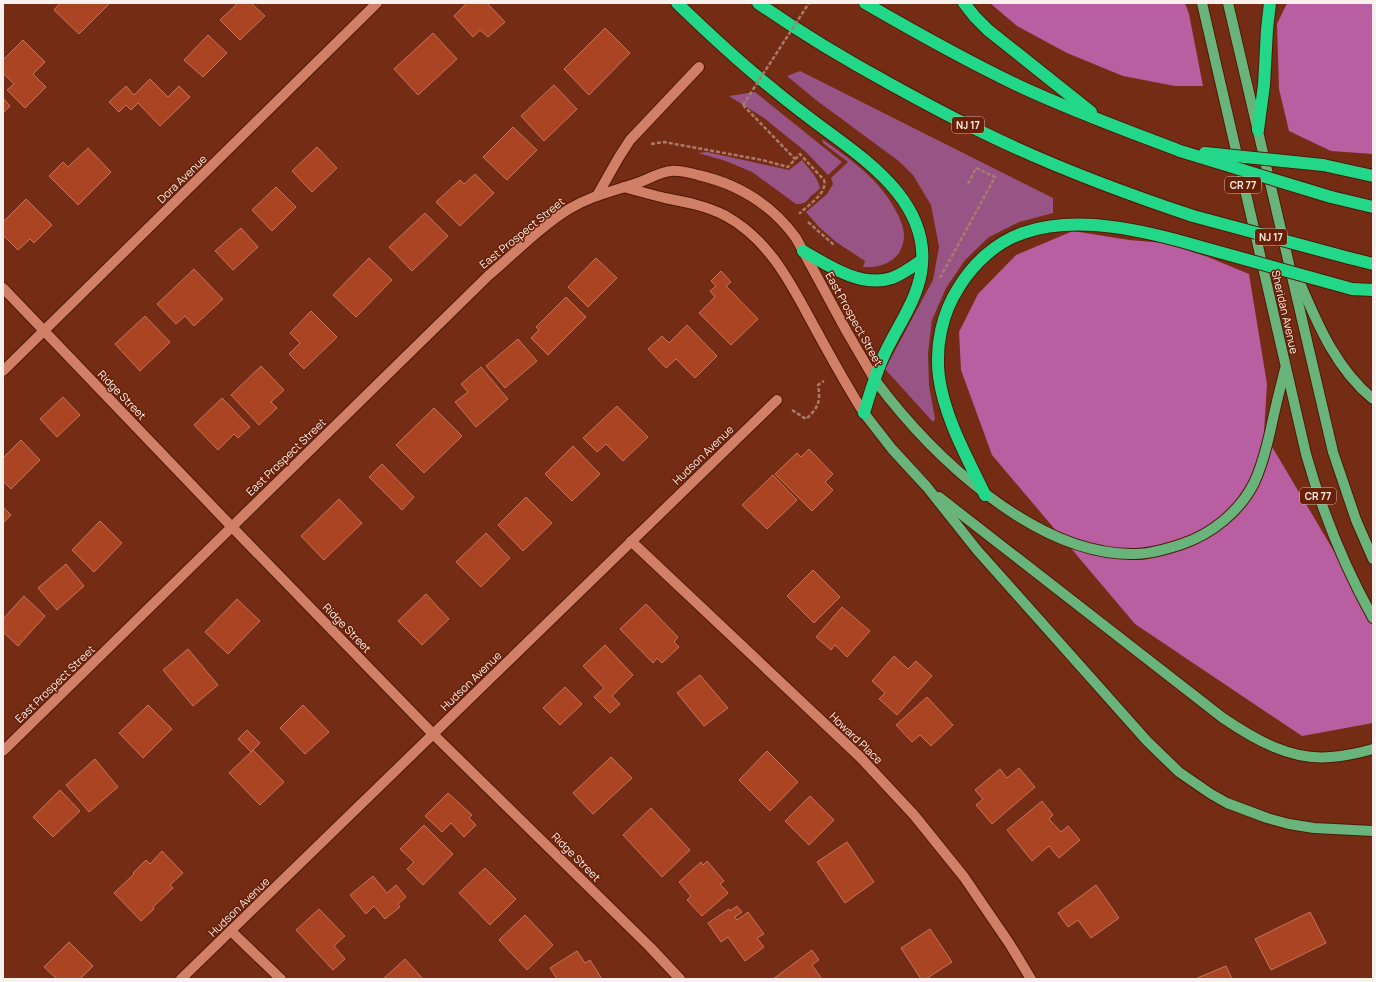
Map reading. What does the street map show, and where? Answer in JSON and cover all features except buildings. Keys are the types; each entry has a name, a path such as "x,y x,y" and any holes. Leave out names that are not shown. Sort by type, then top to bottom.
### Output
{"highway":[{"path":"677,3 774,90 864,158 887,180 907,205 913,218 918,232 922,260 921,273 912,299 885,352 864,413"},
{"name":"NJ 17","path":"758,3 818,42 871,73 980,131 1084,177 1139,198 1193,216 1373,264"},
{"path":"865,3 940,46 1018,86 1102,122 1180,151 1373,207"},
{"path":"964,3 988,30 1102,122"},
{"path":"1258,130 1264,85 1266,35 1270,3"},
{"path":"1180,151 1323,165 1373,176"},
{"path":"986,495 950,418 939,376 938,357 944,319 952,298 962,281 991,251 1007,240 1023,233 1060,226 1082,225 1159,234 1352,289 1373,290"},
{"path":"803,251 843,272 870,281 892,278 902,274 922,260"}],"main road":[{"name":"Sheridan Avenue","path":"1202,3 1285,367 1317,494 1350,573 1373,618"},
{"name":"Sheridan Avenue","path":"1228,3 1333,452 1356,520 1373,559"},
{"path":"1287,251 1321,330 1331,348 1345,370 1373,399"},
{"name":"East Prospect Street","path":"875,380 901,414 927,441 986,495 1031,524 1055,536 1096,550 1135,554 1154,552 1188,542 1204,534 1223,521 1244,499 1254,483 1267,445 1285,367"},
{"path":"864,413 892,450 926,487 988,562 1147,741 1179,772 1227,803 1267,818 1289,824 1314,828 1373,831"},
{"path":"926,487 1223,718 1242,731 1261,742 1279,749 1306,756 1329,757 1373,749"}],"street":[{"name":"Dora Avenue","path":"3,372 377,3"},
{"path":"598,194 625,148 638,131 699,67"},
{"name":"East Prospect Street","path":"3,751 489,275 556,218 569,209 598,194 671,171 689,173 718,181 750,195 776,214 788,226 875,380"},
{"path":"624,187 710,209 725,215 740,224 752,235 775,259 787,276 839,373 864,413"},
{"name":"Ridge Street","path":"3,288 433,734 650,947 680,979"},
{"name":"Hudson Avenue","path":"181,979 776,400"},
{"name":"Howard Place","path":"631,541 860,757 914,815 964,877 1009,943 1031,979"},
{"path":"231,931 281,979"}],"path":[{"path":"795,159 743,105 809,3"},
{"path":"625,148 664,142 762,160 788,167 800,154 824,180 825,184 824,189 820,194 800,213 817,231 835,246"},
{"path":"940,279 995,177 976,168 968,184"},
{"path":"776,400 806,419 815,410 820,397 818,385 839,373"}],"shaded area":[{"path":"990,3 1185,3 1189,14 1203,86 1175,86 1123,76 1067,53 1017,26"},
{"path":"1287,3 1373,3 1373,154 1331,151 1289,131 1279,89 1277,24"},
{"path":"800,71 1053,198 1053,213 1019,222 989,237 965,260 946,288 932,320 928,353 929,385 935,419 933,422 885,369 933,280 939,247 931,205 913,175 900,162 816,100 787,76"},
{"path":"755,92 842,162 828,175 806,152 764,118 729,96"},
{"path":"822,139 854,163 874,181 883,190 897,213 903,227 904,237 900,251 889,262 874,267 863,267 865,261 836,242 819,227 806,212 827,194 833,184 831,178 848,162 823,143"},
{"path":"707,152 789,170 802,160 815,177 820,188 806,202 796,204 752,172 726,161 698,153"},
{"path":"1073,231 1129,240 1165,243 1208,257 1249,274 1267,384 1264,433 1355,587 1373,611 1373,723 1302,736 1135,624 992,455 961,370 959,332 978,294 1016,255"}]}
